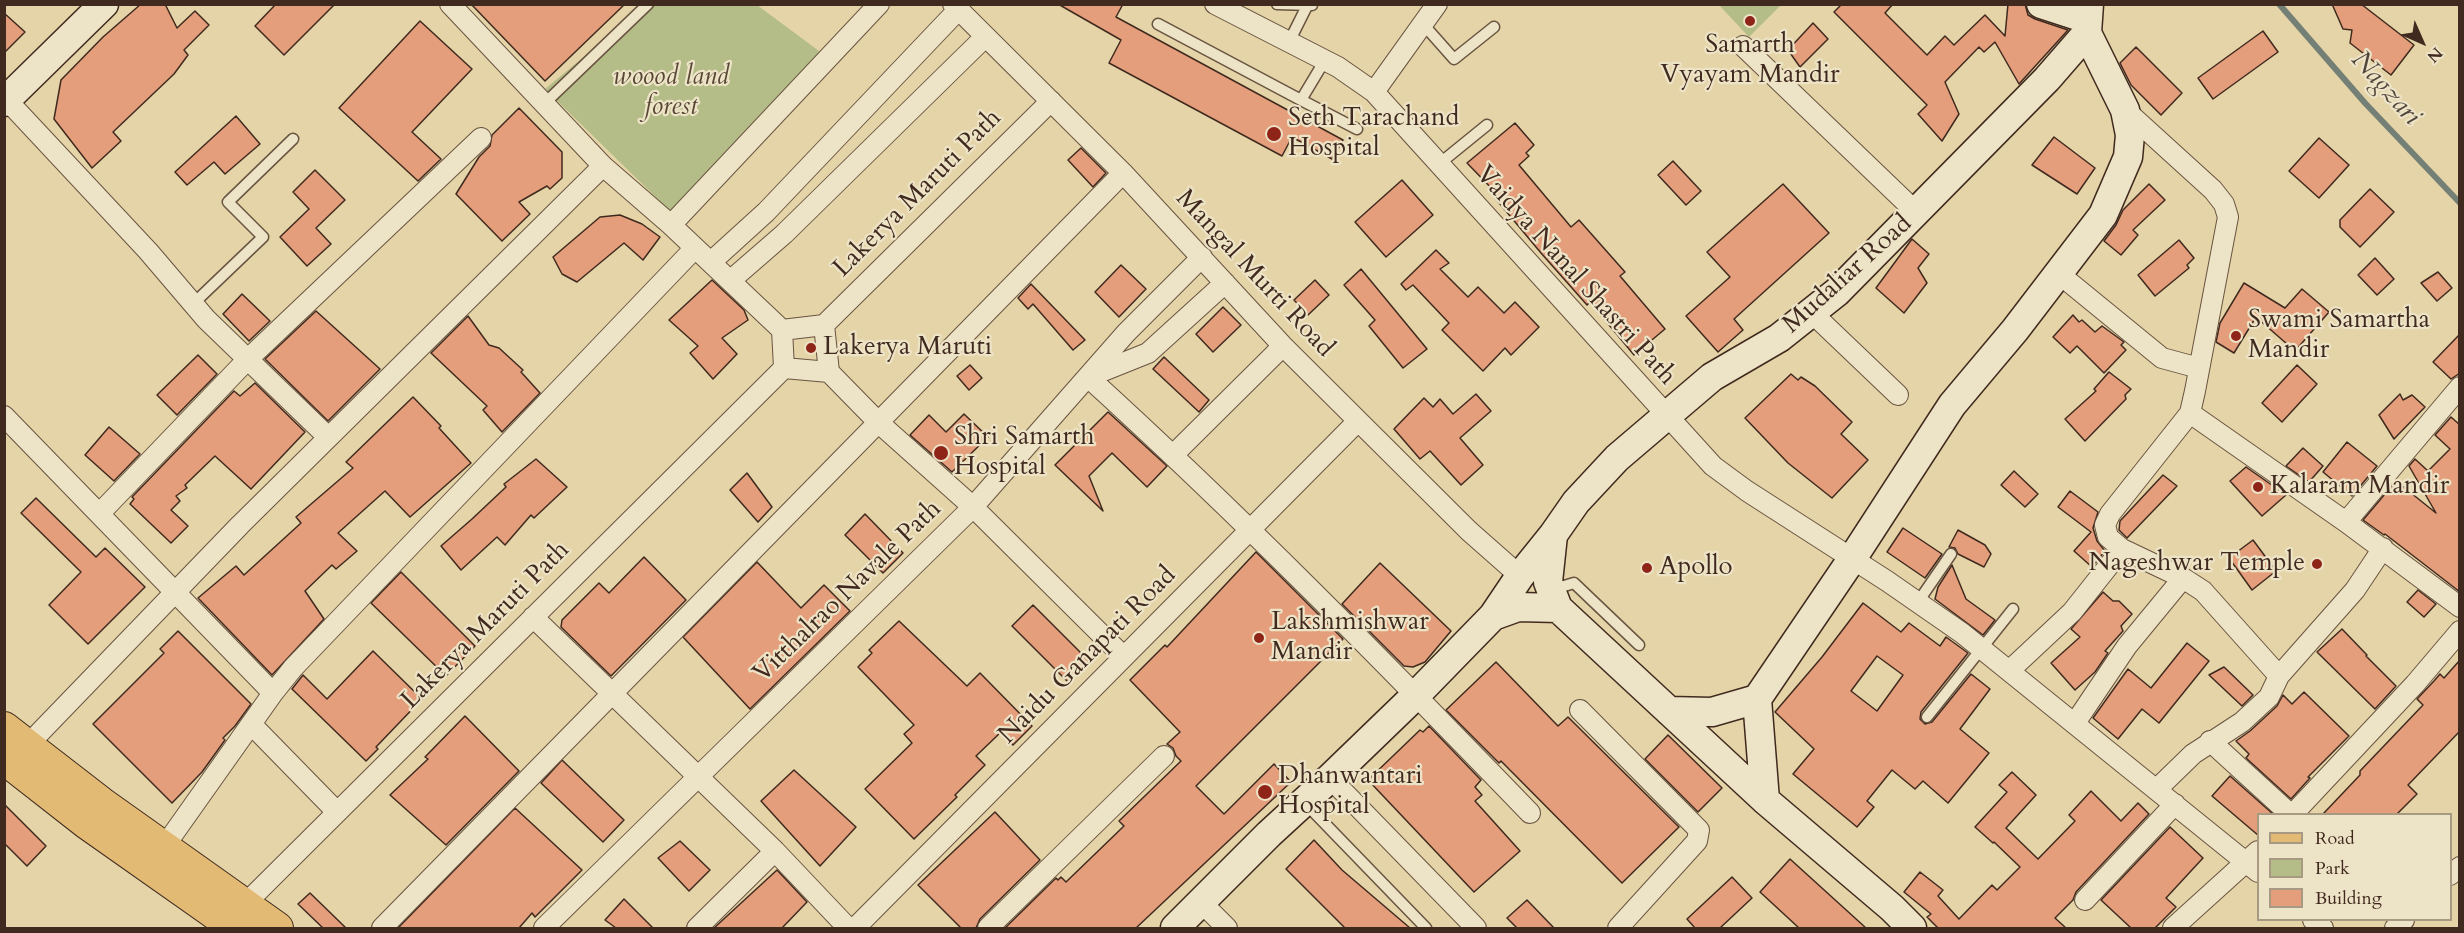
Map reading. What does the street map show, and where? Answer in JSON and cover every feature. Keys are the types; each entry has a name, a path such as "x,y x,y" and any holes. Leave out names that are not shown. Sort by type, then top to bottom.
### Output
{"main road":[{"path":"11,749 164,847 232,921"},
{"path":"11,749 87,823 232,921 277,928"}],"street":[{"path":"104,4 5,100 148,250 193,304 328,437"},
{"path":"450,4 603,166 671,225 783,330 784,368 829,372"},
{"path":"671,225 879,4"},
{"name":"Vaidya Nanal Shastri Path","path":"1215,4 1338,67 1374,92 1666,417 1713,466 1982,648 2175,804 2255,862"},
{"path":"1374,92 1437,4"},
{"path":"1669,711 1712,712 1756,699 1852,559 1952,405 2014,330 2103,215 2128,157 2130,135 2125,110 2088,15 2041,4"},
{"path":"711,262 766,212 956,7"},
{"name":"Mangal Murti Road","path":"956,7 1123,173 1283,346 1469,531 1520,576"},
{"name":"Mudaliar Road","path":"1175,928 1416,695 1493,616 1576,502 1610,465 1712,377 1779,338 1837,292 2047,79 2088,15"},
{"path":"731,280 784,234 985,37"},
{"path":"1743,46 1917,212"},
{"name":"Lakerya Maruti Path","path":"824,325 1051,101"},
{"path":"2125,110 2213,190 2224,204 2228,217 2190,413 2110,514 2105,525 2108,537 2122,549 2203,591 2279,676"},
{"path":"100,513 248,360 481,138"},
{"path":"11,749 176,590 603,166"},
{"path":"382,928 610,692 879,423 1123,173"},
{"path":"164,847 293,668 695,249"},
{"name":"Vitthalrao Navale Path","path":"544,928 973,507 1126,333 1202,257"},
{"path":"2058,273 2162,358 2199,368"},
{"path":"1225,283 1148,352 1088,377 1173,454 1416,695 1530,813"},
{"path":"1811,312 1898,395"},
{"path":"783,330 824,325 829,372 879,423 973,507 1124,657"},
{"path":"1173,454 1283,346"},
{"name":"Lakerya Maruti Path","path":"232,921 337,812 784,368"},
{"path":"2346,522 2460,387"},
{"path":"2190,413 2383,548 2460,607"},
{"path":"4,416 176,590 273,693"},
{"name":"Naidu Ganapati Road","path":"855,928 1358,421"},
{"path":"1553,535 1548,582 1555,599 1669,711 1765,800 1892,908 1912,928"},
{"path":"2157,789 2193,754 2210,741 2227,734 2269,697 2279,676 2355,590 2383,548"},
{"path":"2009,671 2072,612 2122,549"},
{"path":"2075,723 2105,682 2127,646 2183,579"},
{"path":"1493,616 1518,607 1555,599"},
{"path":"533,617 775,850 848,928"},
{"path":"2293,813 2415,684 2460,631"},
{"path":"1756,699 1765,800"},
{"path":"1580,710 1699,830 1697,841 1618,928"},
{"path":"251,724 337,812"},
{"path":"2210,741 2291,813"},
{"path":"988,928 1164,756"},
{"path":"1330,778 1476,928"},
{"path":"2085,900 2175,804"},
{"path":"697,928 775,850"},
{"path":"2174,928 2255,862"},
{"path":"1201,902 1227,928"}],"lane":[{"path":"545,103 648,4"},
{"path":"1277,4 1310,5 1289,42"},
{"path":"1158,24 1357,129"},
{"path":"1423,24 1454,59 1494,27"},
{"path":"1301,100 1325,60"},
{"path":"1438,164 1487,125"},
{"path":"193,304 263,237 228,202 293,139"},
{"path":"1917,602 1951,554"},
{"path":"1555,599 1575,583 1639,645"},
{"path":"1928,717 2013,609"},
{"path":"1303,802 1426,928"}],"green space":[{"name":"woood land forest","path":"646,5 757,5 823,54 673,214 545,89"},
{"name":"Samarth Vyayam Mandir","path":"1719,5 1781,5 1749,37"}],"building":[{"path":"141,4 165,4 177,28 195,11 209,25 184,50 188,55 174,74 113,132 121,141 92,168 54,119 61,80 103,37"},
{"path":"276,4 335,4 284,55 255,26"},
{"path":"471,4 625,4 545,81"},
{"path":"1058,4 1123,4 1116,17 1343,140 1332,159 1292,137 1282,156 1109,63 1121,40"},
{"path":"1842,4 1893,4 1885,13 1927,55 1945,36 1954,45 1985,15 2005,36 2008,4 2025,4 2028,15 2068,30 2019,84 1995,42 1984,52 1979,47 1945,82 1959,114 1942,141 1918,114 1927,105 1834,12"},
{"path":"2332,4 2361,4 2414,45 2391,75 2350,43 2352,30 2343,29"},
{"path":"4,13 25,32 4,53"},
{"path":"420,21 472,69 412,132 441,159 418,181 339,108"},
{"path":"1813,23 1828,39 1800,67 1788,50"},
{"path":"2263,31 2278,52 2213,99 2198,78"},
{"path":"2136,47 2182,93 2161,115 2131,85 2120,63"},
{"path":"519,108 562,152 562,178 550,189 547,186 519,202 530,214 502,241 456,194 479,157 490,146 492,135"},
{"path":"236,116 260,144 225,174 214,162 187,185 175,172"},
{"path":"1515,123 1534,145 1526,153 1529,156 1519,165 1571,227 1579,220 1625,272 1620,276 1665,329 1634,355 1590,302 1587,305 1541,253 1495,198 1498,195 1467,163"},
{"path":"2054,137 2095,168 2077,194 2032,165"},
{"path":"2319,138 2349,165 2319,198 2289,171"},
{"path":"1081,148 1106,173 1093,187 1068,160"},
{"path":"1673,161 1701,191 1686,205 1658,175"},
{"path":"315,170 345,200 316,228 331,244 307,266 280,237 309,209 293,192"},
{"path":"1402,180 1433,215 1386,257 1355,222"},
{"path":"1783,184 1829,233 1734,319 1743,330 1718,352 1686,316 1730,277 1707,252"},
{"path":"2149,184 2165,200 2133,230 2138,235 2121,255 2104,241 2116,225 2123,210"},
{"path":"2370,189 2394,212 2360,247 2340,227 2340,220"},
{"path":"620,215 642,224 660,237 643,260 624,243 577,282 562,274 553,257 600,217"},
{"path":"1912,239 1929,254 1918,268 1927,283 1904,313 1876,288"},
{"path":"2179,240 2194,258 2187,265 2189,268 2155,296 2138,275"},
{"path":"1436,250 1449,263 1440,269 1468,297 1478,287 1504,313 1515,302 1539,327 1511,355 1505,348 1483,371 1442,330 1449,323 1413,285 1406,290 1401,284"},
{"path":"2375,258 2394,279 2377,295 2358,275"},
{"path":"1121,265 1146,289 1119,317 1095,292"},
{"path":"1361,269 1427,349 1403,368 1369,326 1375,320 1344,285"},
{"path":"2438,272 2452,288 2437,301 2421,283"},
{"path":"712,280 744,310 748,320 722,338 737,354 713,379 690,353 698,346 669,320"},
{"path":"1315,280 1329,295 1308,315 1294,300"},
{"path":"2244,283 2285,308 2302,289 2329,312 2295,351 2256,317 2234,353 2216,342 2220,323"},
{"path":"1031,284 1085,340 1073,350 1033,304 1028,309 1018,298"},
{"path":"242,294 270,321 249,341 223,314"},
{"path":"1223,307 1241,325 1213,352 1196,334"},
{"path":"316,311 380,369 328,421 265,359"},
{"path":"2073,315 2079,322 2082,320 2095,332 2102,326 2124,342 2121,345 2126,350 2104,373 2077,346 2070,353 2053,337"},
{"path":"468,316 489,345 499,348 523,370 521,372 540,393 502,432 483,410 487,406 431,353"},
{"path":"2460,334 2460,373 2451,379 2433,362"},
{"path":"198,355 217,374 177,415 157,395"},
{"path":"1164,357 1209,400 1199,412 1153,369"},
{"path":"970,365 982,378 969,390 957,376"},
{"path":"2297,365 2317,384 2282,422 2262,403"},
{"path":"2109,372 2131,389 2125,395 2126,399 2085,441 2065,419 2096,391 2094,389"},
{"path":"1791,374 1798,380 1801,377 1815,386 1852,422 1841,434 1868,460 1832,498 1788,463 1745,418"},
{"path":"255,383 305,432 251,489 215,456 185,485 187,488 176,496 180,501 171,510 188,526 171,543 130,504 134,499 132,497 234,391 240,396"},
{"path":"1476,394 1491,411 1460,438 1483,465 1461,485 1430,451 1420,459 1394,429 1424,398 1433,407 1440,399 1453,414"},
{"path":"2400,394 2403,400 2412,395 2425,407 2394,439 2379,415"},
{"path":"413,397 441,426 439,428 471,463 410,517 385,491 338,533 357,551 336,569 332,565 305,591 324,619 272,675 198,598 236,566 244,575 301,523 296,517 353,468 346,462"},
{"path":"1108,412 1167,466 1147,487 1112,453 1089,476 1103,511 1055,465"},
{"path":"964,414 988,437 952,472 910,435 929,415 946,432"},
{"path":"2451,417 2460,425 2460,592 2385,534 2363,520 2396,481 2436,513 2409,466 2415,459 2428,471 2450,449 2435,435"},
{"path":"109,427 140,454 114,481 85,455"},
{"path":"2347,442 2377,466 2352,496 2323,472"},
{"path":"2303,448 2323,466 2309,482 2286,466"},
{"path":"536,459 567,487 534,518 531,515 505,545 497,537 461,570 441,546 506,487 504,484"},
{"path":"2246,467 2286,495 2262,516 2230,481"},
{"path":"2014,471 2038,494 2025,507 2001,485"},
{"path":"747,473 772,507 758,522 730,490"},
{"path":"2163,475 2177,486 2127,538 2119,530 2120,521"},
{"path":"2070,491 2098,512 2093,528 2097,541 2105,551 2092,567 2074,551 2091,532 2058,507"},
{"path":"36,498 96,557 105,548 145,587 88,644 49,605 81,572 21,513"},
{"path":"865,514 903,553 883,573 845,535"},
{"path":"1903,528 1942,554 1925,578 1887,552"},
{"path":"1958,530 1985,545 1991,554 1984,567 1958,554 1955,548 1949,547"},
{"path":"2253,540 2276,571 2252,590 2229,558"},
{"path":"1256,552 1343,639 1196,786 1224,814 1274,764 1291,782 1136,928 1005,928 1056,878 1058,880 1061,877 1066,882 1124,826 1119,821 1181,761 1173,748 1167,744 1180,732 1130,680 1165,645 1167,647"},
{"path":"644,557 686,600 611,676 561,627 562,620 599,583 609,593"},
{"path":"757,562 801,608 824,585 850,611 750,709 683,637"},
{"path":"1380,563 1451,631 1425,662 1413,667 1404,666 1342,604"},
{"path":"1952,565 1966,599 1995,620 1983,635 1935,599 1938,587"},
{"path":"401,572 475,646 446,676 371,603"},
{"path":"2418,590 2436,604 2424,617 2407,602"},
{"path":"2103,592 2113,601 2119,601 2132,614 2121,626 2123,631 2105,651 2108,653 2095,672 2075,690 2051,663 2080,637 2071,629"},
{"path":"1863,603 1901,632 1909,623 1940,646 1946,637 1968,653 1921,712 1920,719 1925,724 1932,722 1971,674 1990,689 1960,729 1989,753 1948,803 1923,781 1915,789 1892,770 1867,801 1874,807 1857,827 1793,774 1814,749 1775,712 1822,657","holes":["1877,656 1903,675 1877,711 1851,691"]},
{"path":"1033,605 1089,661 1068,682 1012,626"},
{"path":"899,621 967,686 980,673 1032,726 1013,745 1001,732 976,756 985,765 955,795 957,797 914,839 865,789 912,743 904,734 914,725 858,667 872,653 869,650"},
{"path":"2342,629 2396,686 2375,709 2317,652"},
{"path":"178,631 251,704 223,738 225,740 202,772 172,803 93,724 164,653 160,649"},
{"path":"2187,643 2209,661 2159,723 2142,709 2118,739 2093,718 2128,669 2151,688"},
{"path":"373,651 422,699 376,747 378,749 366,761 292,689 303,675 327,699"},
{"path":"2460,660 2460,731 2408,785 2417,794 2398,813 2324,813 2360,775 2360,771 2423,705 2417,699 2440,674 2444,678"},
{"path":"1496,662 1558,726 1568,717 1679,827 1622,883 1501,761 1499,763 1446,710"},
{"path":"2224,667 2253,695 2242,706 2209,675"},
{"path":"2304,692 2349,736 2308,777 2310,778 2291,799 2246,758 2249,754 2236,741 2277,706 2283,695 2292,704"},
{"path":"465,716 519,771 446,845 390,795 428,759 425,757"},
{"path":"1429,726 1481,780 1475,787 1482,795 1475,801 1520,851 1474,892 1368,780 1420,730 1423,732"},
{"path":"1668,735 1722,788 1698,812 1645,759"},
{"path":"562,760 624,820 603,842 541,783"},
{"path":"794,770 856,827 820,866 761,801"},
{"path":"2012,772 2036,795 2006,828 2038,859 2075,821 2069,815 2091,791 2121,821 2138,803 2149,814 2076,892 2073,900 2055,918 2066,928 1938,928 1927,917 1931,914 1904,892 1920,872 1943,890 1938,896 1959,919 1992,885 1997,890 2020,867 1975,827 2007,792 1999,785"},
{"path":"2230,776 2272,813 2257,813 2257,834 2212,796"},
{"path":"4,804 46,846 27,866 4,843"},
{"path":"515,808 582,870 535,917 532,913 519,928 398,928"},
{"path":"995,812 1040,860 980,919 976,928 961,928 918,885"},
{"path":"2170,827 2203,858 2166,898 2176,907 2155,928 2131,928 2101,900"},
{"path":"1314,840 1342,870 1410,928 1345,928 1286,869"},
{"path":"680,841 710,870 689,891 658,858"},
{"path":"1790,859 1866,928 1799,928 1760,892"},
{"path":"777,870 807,902 782,928 714,928"},
{"path":"1732,877 1752,898 1720,928 1695,928 1687,919"},
{"path":"310,893 346,928 323,928 298,904"},
{"path":"624,899 653,928 616,928 605,920"},
{"path":"1527,900 1554,928 1517,928 1507,918"}],"waterway":[{"name":"Nagzari","path":"2279,4 2365,103 2460,203"}],"place":[{"name":"Samarth Vyayam Mandir","path":"1750,21"},
{"name":"Seth Tarachand Hospital","path":"1274,134"},
{"name":"Swami Samartha Mandir","path":"2236,336"},
{"name":"Lakerya Maruti","path":"811,348"},
{"name":"Shri Samarth Hospital","path":"941,453"},
{"name":"Kalaram Mandir","path":"2258,487"},
{"name":"Nageshwar Temple","path":"2317,564"},
{"name":"Apollo","path":"1647,568"},
{"name":"Lakshmishwar Mandir","path":"1259,638"},
{"name":"Dhanwantari Hospital","path":"1265,792"}]}
